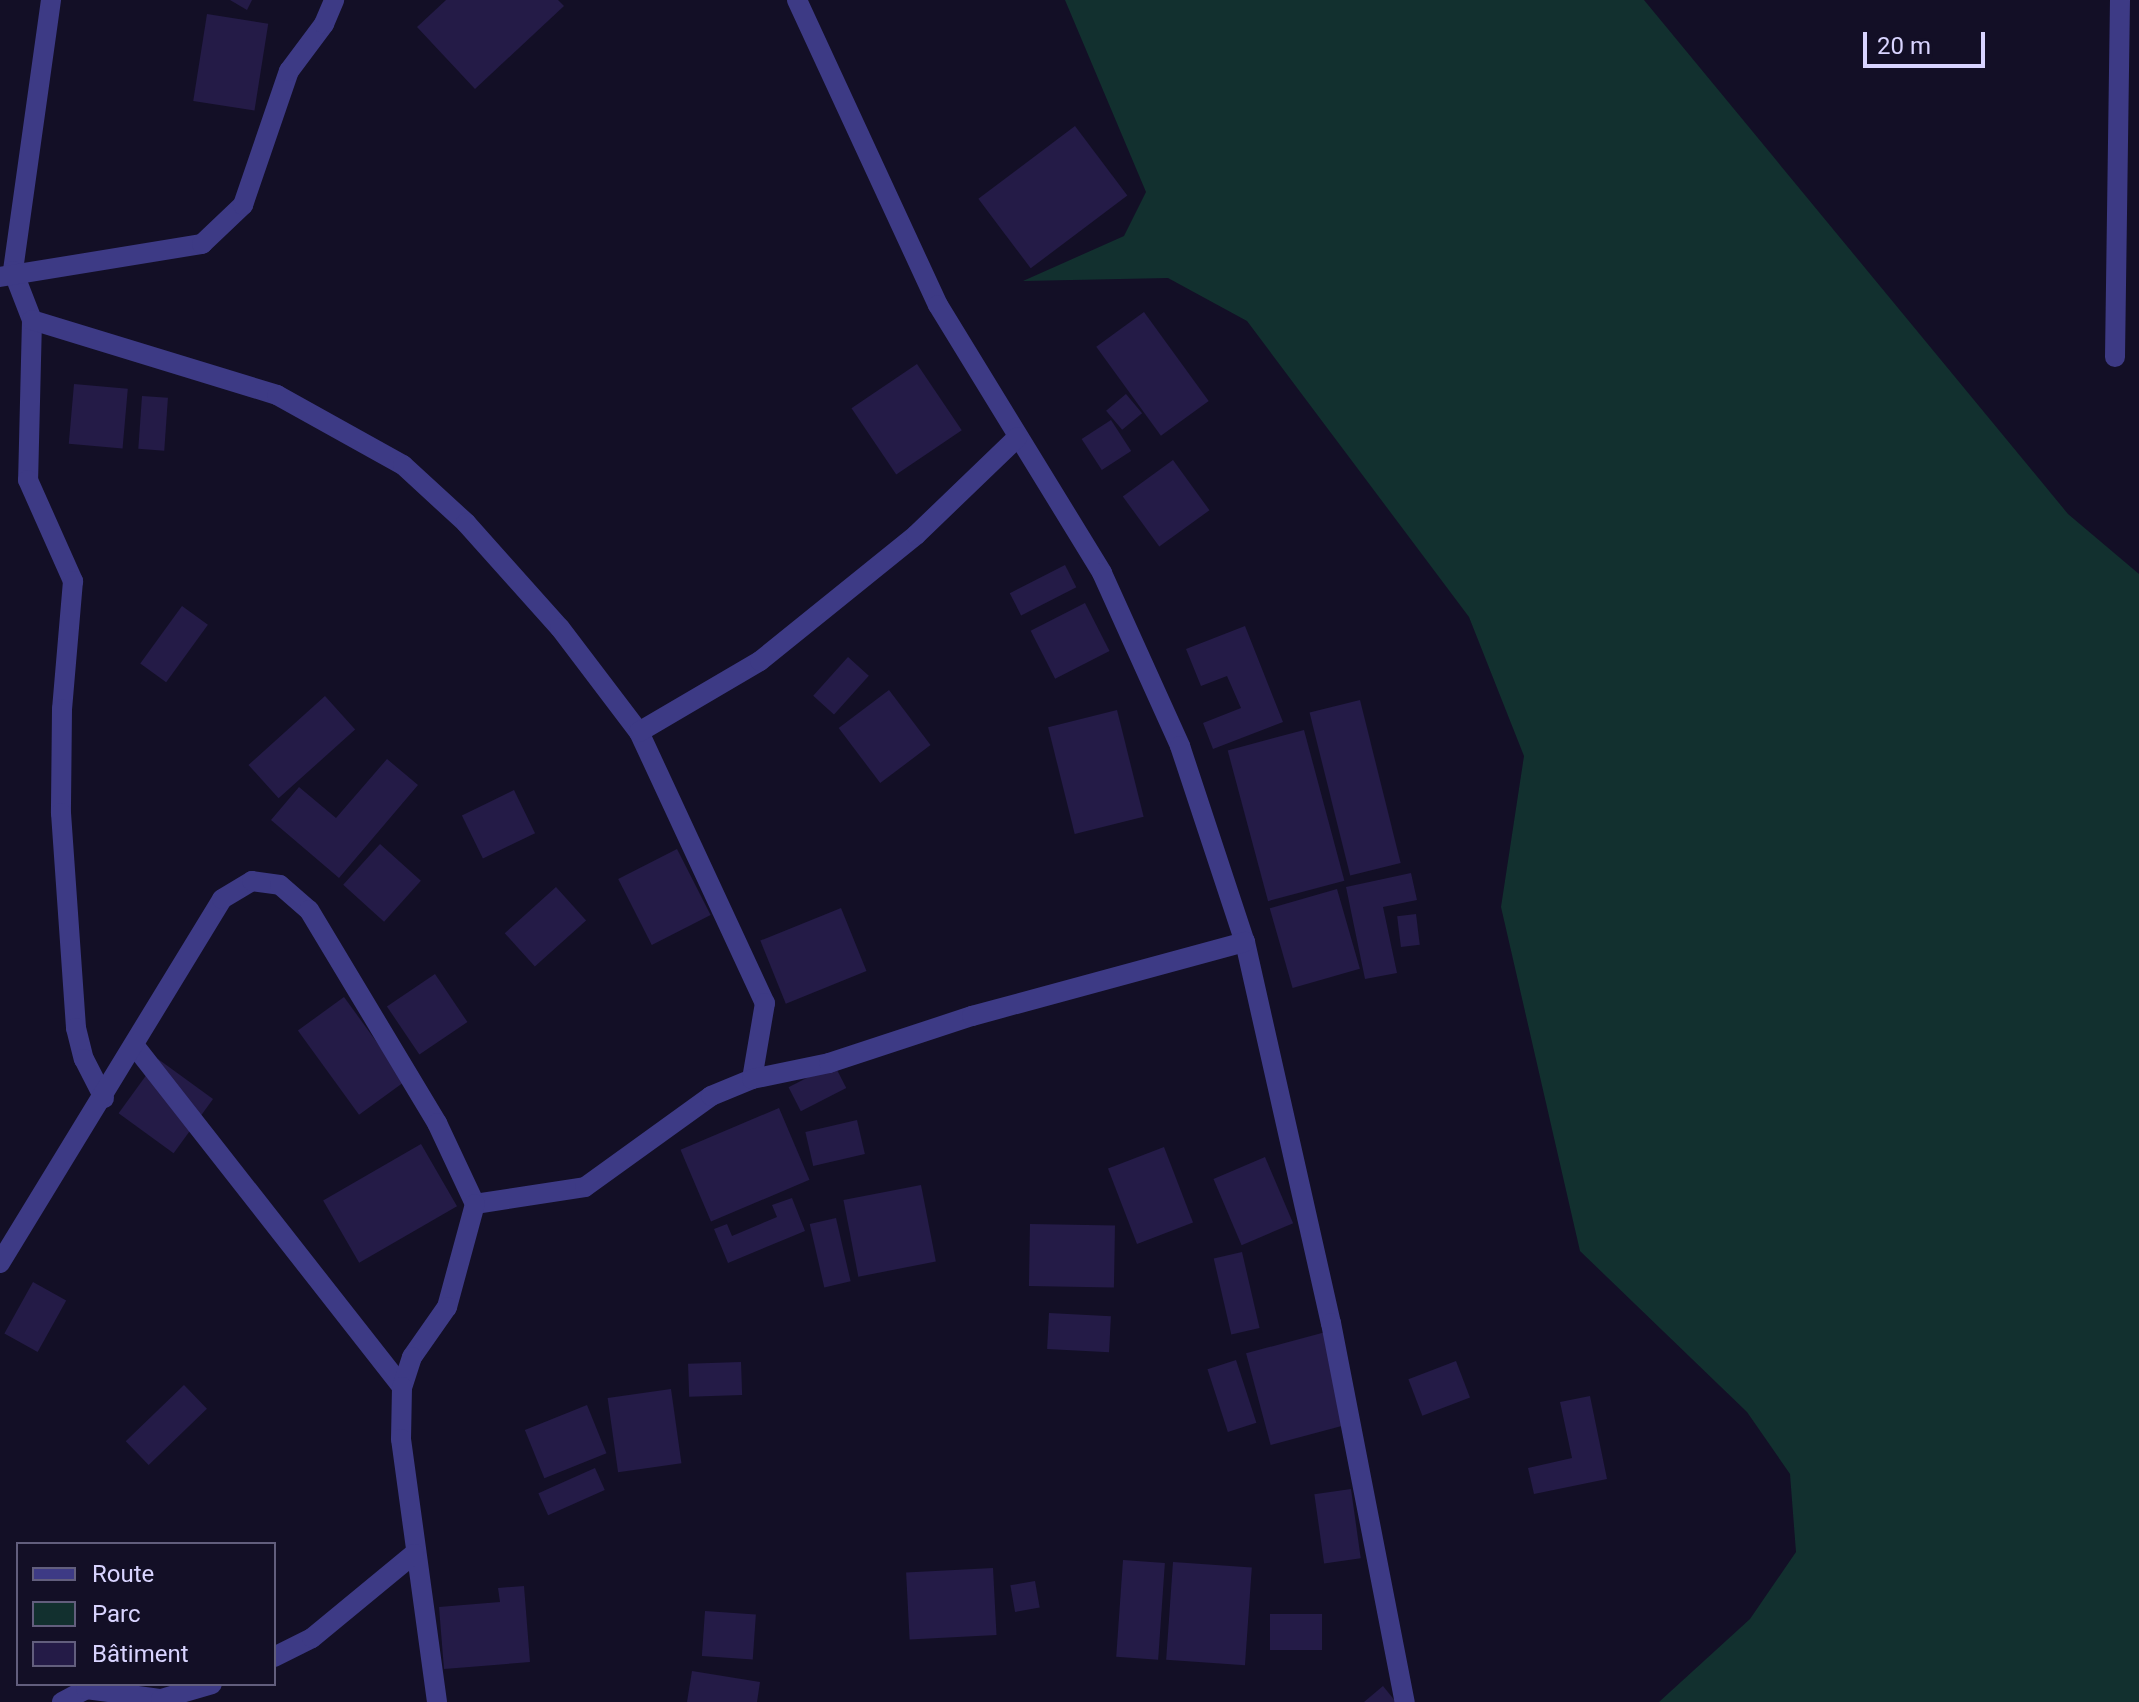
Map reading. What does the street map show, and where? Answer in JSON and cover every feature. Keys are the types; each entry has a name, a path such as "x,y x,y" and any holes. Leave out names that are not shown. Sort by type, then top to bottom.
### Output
{"street":[{"path":"51,0 6,274 32,320 28,480 73,581 62,709 61,813 76,1028 84,1059 104,1098"},
{"path":"6,274 202,244 243,205 289,71 324,24 334,0"},
{"path":"797,0 938,305 1102,573 1180,746 1245,942 1331,1323 1405,1702"},
{"path":"2115,357 2120,0"},
{"path":"32,320 277,395 403,465 466,523 550,616 639,732 765,1003 752,1079"},
{"path":"639,732 760,661 916,535 1018,437"},
{"path":"0,1263 104,1098 222,899 252,881 280,885 309,910 437,1123 475,1204 447,1307 412,1357 402,1387 401,1439 414,1554 437,1702"},
{"path":"475,1204 585,1187 711,1096 752,1079 829,1063 972,1016 1245,942"},
{"path":"134,1045 402,1387"},
{"path":"276,1656 312,1638 414,1554"},
{"path":"62,1702 86,1689 161,1699 205,1686"}],"green space":[{"path":"1065,0 1644,0 2068,514 2139,574 2139,1702 1659,1702 1750,1619 1796,1552 1790,1474 1747,1412 1580,1251 1501,907 1524,756 1469,617 1247,321 1168,278 1023,281 1124,236 1146,192"}],"building":[{"path":"230,0 252,0 247,10"},
{"path":"446,0 558,0 564,6 475,89 417,27"},
{"path":"207,14 268,24 254,111 193,101"},
{"path":"1075,126 1127,195 1031,268 978,199"},
{"path":"1144,312 1209,401 1161,436 1096,347"},
{"path":"917,364 962,430 896,474 852,408"},
{"path":"74,384 128,389 123,448 69,444"},
{"path":"1126,394 1142,413 1122,430 1106,411"},
{"path":"142,396 168,398 164,451 138,449"},
{"path":"1111,420 1131,451 1102,470 1082,439"},
{"path":"1173,460 1209,510 1159,547 1123,496"},
{"path":"1065,565 1076,587 1021,615 1010,593"},
{"path":"1085,603 1110,651 1055,679 1031,631"},
{"path":"182,606 208,625 166,682 140,663"},
{"path":"1245,626 1283,722 1213,749 1203,723 1241,708 1227,676 1201,686 1186,649"},
{"path":"848,657 869,676 834,714 813,696"},
{"path":"889,690 931,745 880,783 839,728"},
{"path":"325,696 355,729 279,798 248,765"},
{"path":"1360,700 1401,863 1350,876 1310,713"},
{"path":"1117,710 1144,817 1075,834 1048,727"},
{"path":"1304,730 1344,881 1268,901 1228,750"},
{"path":"387,759 418,785 339,878 271,820 299,787 336,818"},
{"path":"514,790 535,833 483,859 462,815"},
{"path":"380,844 421,881 384,922 343,885"},
{"path":"677,849 711,915 652,945 618,879"},
{"path":"1411,873 1417,900 1383,907 1397,973 1365,979 1346,887"},
{"path":"556,887 586,920 535,967 505,933"},
{"path":"1337,889 1360,969 1293,988 1270,908"},
{"path":"841,908 866,971 786,1004 760,941"},
{"path":"1416,914 1420,945 1401,947 1397,916"},
{"path":"435,974 467,1022 419,1055 387,1006"},
{"path":"344,997 405,1081 359,1115 298,1031"},
{"path":"158,1059 213,1099 174,1153 119,1113"},
{"path":"834,1064 846,1088 801,1111 789,1087"},
{"path":"779,1108 809,1180 711,1222 681,1150"},
{"path":"857,1120 865,1154 813,1166 805,1132"},
{"path":"421,1144 457,1206 359,1263 323,1200"},
{"path":"1164,1147 1193,1223 1137,1244 1108,1169"},
{"path":"1265,1157 1293,1223 1242,1245 1213,1179"},
{"path":"921,1185 936,1262 858,1277 843,1200"},
{"path":"792,1198 805,1231 728,1263 714,1229 727,1224 732,1236 777,1217 772,1205"},
{"path":"836,1218 851,1281 824,1287 810,1224"},
{"path":"1030,1224 1115,1225 1114,1287 1029,1286"},
{"path":"1242,1252 1260,1328 1231,1335 1214,1259"},
{"path":"33,1282 66,1300 38,1352 4,1334"},
{"path":"1049,1313 1111,1316 1109,1352 1047,1349"},
{"path":"1333,1330 1358,1422 1271,1445 1246,1353"},
{"path":"1236,1360 1256,1423 1228,1432 1207,1369"},
{"path":"1456,1361 1470,1397 1422,1416 1408,1379"},
{"path":"741,1362 742,1395 689,1397 688,1364"},
{"path":"184,1385 207,1409 149,1465 126,1441"},
{"path":"671,1389 681,1463 618,1472 608,1398"},
{"path":"1590,1396 1607,1479 1534,1494 1528,1468 1572,1458 1560,1402"},
{"path":"587,1405 606,1453 544,1478 525,1430"},
{"path":"595,1468 605,1490 548,1515 538,1493"},
{"path":"1351,1489 1361,1558 1324,1563 1314,1494"},
{"path":"1123,1560 1165,1563 1158,1660 1116,1657"},
{"path":"1173,1562 1252,1568 1245,1665 1166,1660"},
{"path":"993,1568 997,1635 910,1639 906,1573"},
{"path":"1035,1581 1040,1608 1015,1612 1010,1585"},
{"path":"524,1586 530,1662 444,1669 439,1607 500,1602 498,1588"},
{"path":"705,1611 756,1615 753,1659 702,1656"},
{"path":"1270,1614 1322,1614 1322,1650 1270,1650"},
{"path":"692,1671 760,1682 757,1702 687,1702"},
{"path":"1383,1686 1396,1702 1364,1702"}]}
